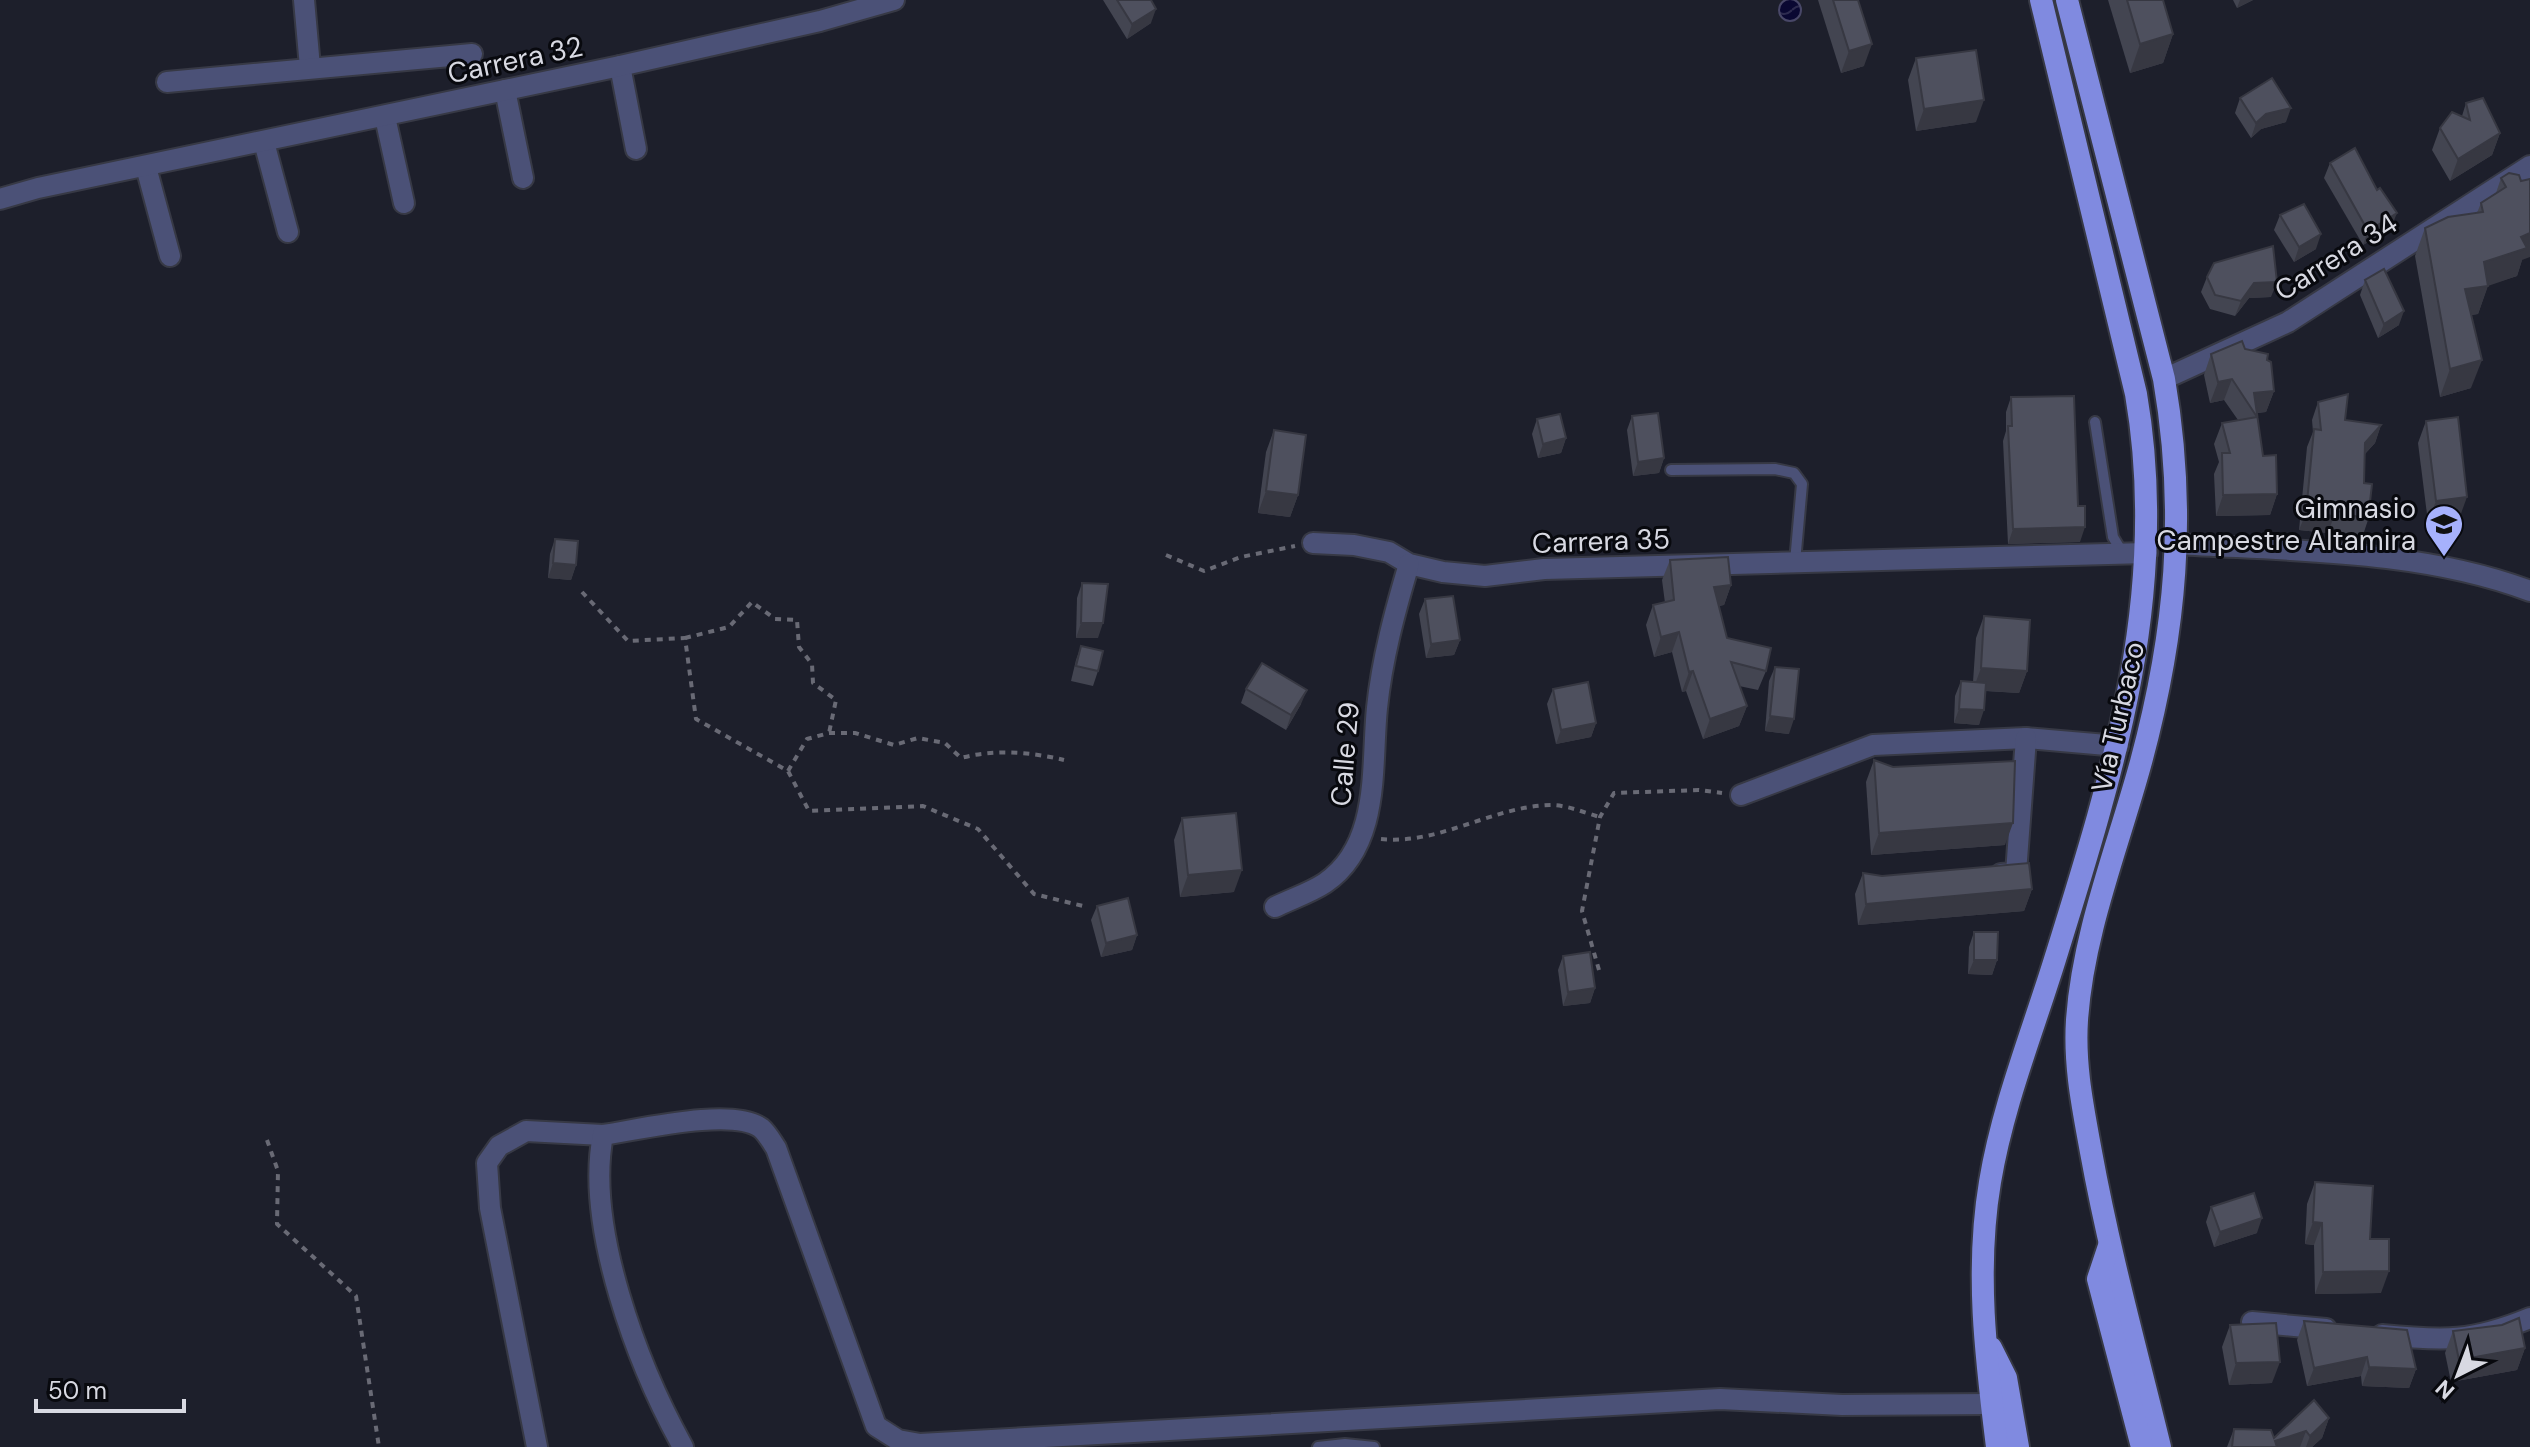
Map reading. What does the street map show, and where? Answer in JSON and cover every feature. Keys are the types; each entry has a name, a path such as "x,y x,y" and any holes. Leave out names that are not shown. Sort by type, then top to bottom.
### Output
{"highway":[{"name":"Vía Turbaco","path":"1997,1447 1983,1332 1982,1263 1990,1183 2007,1106 2056,957 2118,746 2141,627 2147,553 2146,452 2136,394 2041,0"},
{"name":"Vía Turbaco","path":"2067,0 2164,379 2175,443 2178,544 2170,629 2158,694 2084,963 2077,1020 2076,1067 2110,1245 2160,1447"},
{"path":"2110,1245 2098,1279 2142,1447"},
{"path":"1983,1332 2006,1378 2018,1447"}],"street":[{"path":"304,0 310,67"},
{"name":"Carrera 32","path":"0,199 620,66 820,21 894,0"},
{"path":"167,82 472,54"},
{"path":"620,66 636,149"},
{"path":"505,90 523,178"},
{"path":"385,117 404,203"},
{"path":"264,142 288,232"},
{"name":"Carrera 34","path":"2164,379 2288,322 2530,166"},
{"path":"146,167 170,256"},
{"name":"Carrera 35","path":"1313,543 1354,545 1389,552 1409,564 1485,576 1544,569 2147,553"},
{"path":"2178,544 2389,559 2490,575 2530,591"},
{"name":"Calle 29","path":"1275,907 1326,882 1355,849 1367,822 1377,705 1396,608 1409,564"},
{"path":"1741,795 1873,745 2026,738 2118,746"},
{"path":"1984,876 2016,873 2014,770 2026,738"},
{"path":"537,1447 490,1208 487,1163 499,1146 526,1131 603,1135 697,1121 742,1120 760,1128 776,1148 876,1426 898,1440 920,1444 1720,1399 1842,1405 1991,1404"},
{"path":"603,1135 599,1177 606,1229 626,1320 654,1395 683,1447"},
{"path":"2252,1322 2453,1341 2491,1334 2530,1318"}],"lane":[{"path":"2095,422 2113,537 2124,554"},
{"path":"1671,470 1775,469 1794,473 1802,484 1795,562"},
{"path":"1318,1447 1345,1444 1374,1447"}],"path":[{"path":"1166,555 1204,571 1241,557 1313,543"},
{"path":"582,592 628,641 685,638 729,627 752,602 775,619 797,620 799,647 812,664 813,683 836,700 829,733"},
{"path":"685,638 696,719 788,771 809,811 923,806 978,829 1034,894 1087,907"},
{"path":"788,771 807,739 829,733 855,733 894,745 918,738 945,743 961,758 981,753 1042,754 1064,760"},
{"path":"1599,970 1582,911 1600,817 1614,793 1699,790 1741,795"},
{"path":"1362,834 1384,840 1416,839 1506,809 1555,805 1600,817"},
{"path":"267,1140 278,1171 277,1224 356,1296 379,1447"}],"water":[{"path":"1790,-1 1798,2 1801,10 1798,18 1790,21 1782,18 1779,10 1782,2"}],"building":[{"path":"1117,0 1151,0 1156,9 1132,24"},
{"path":"1833,0 1858,0 1872,44 1849,51"},
{"path":"2127,0 2163,0 2173,34 2140,44"},
{"path":"1976,50 1984,100 1924,109 1916,58"},
{"path":"2272,78 2291,108 2266,114 2256,123 2240,98"},
{"path":"2483,98 2500,133 2458,159 2440,128 2452,112 2470,120 2466,103"},
{"path":"2355,148 2377,190 2380,188 2397,213 2368,231 2330,163"},
{"path":"2509,173 2519,175 2521,181 2530,179 2530,233 2521,237 2527,248 2484,262 2488,286 2465,289 2482,360 2450,369 2425,228 2448,217 2483,212 2481,203 2506,187 2501,178"},
{"path":"2304,204 2321,234 2299,247 2280,215"},
{"path":"2273,246 2277,282 2254,283 2241,301 2215,295 2207,277 2214,263"},
{"path":"2384,269 2404,311 2384,324 2365,280"},
{"path":"2242,341 2245,349 2268,354 2267,360 2271,362 2274,391 2254,393 2263,456 2276,455 2277,494 2223,495 2222,453 2230,453 2222,423 2257,417 2232,379 2218,382 2211,354"},
{"path":"2348,394 2345,420 2381,425 2365,443 2364,483 2372,484 2368,520 2335,510 2334,516 2306,513 2314,429 2321,430 2318,402"},
{"path":"2074,396 2078,506 2085,506 2085,527 2013,529 2008,426 2012,426 2011,397"},
{"path":"1658,413 1664,458 1638,462 1632,416"},
{"path":"1560,414 1566,438 1543,444 1537,419"},
{"path":"2458,417 2467,497 2436,501 2426,421"},
{"path":"1274,430 1306,435 1298,495 1266,491"},
{"path":"555,539 578,541 576,565 553,563"},
{"path":"1728,557 1731,585 1714,587 1727,638 1771,648 1766,671 1731,662 1747,706 1710,719 1693,671 1689,672 1679,632 1661,637 1653,605 1674,600 1670,560"},
{"path":"1082,583 1108,584 1103,623 1081,623"},
{"path":"1453,596 1460,640 1431,644 1425,599"},
{"path":"1984,616 2030,620 2027,671 1981,668"},
{"path":"1081,646 1103,651 1098,671 1076,666"},
{"path":"1262,663 1307,690 1291,715 1246,689"},
{"path":"1775,667 1799,669 1794,719 1770,716"},
{"path":"1961,681 1986,683 1984,710 1959,709"},
{"path":"1588,682 1596,723 1561,730 1553,689"},
{"path":"1874,760 1893,767 2015,761 2013,823 1879,833"},
{"path":"1236,813 1242,870 1188,875 1182,818"},
{"path":"2029,863 2032,889 1866,904 1863,873 1882,876"},
{"path":"1128,898 1137,935 1106,943 1097,906"},
{"path":"1974,932 1998,932 1997,960 1974,960"},
{"path":"1590,952 1595,988 1568,992 1563,956"},
{"path":"2315,1182 2373,1186 2370,1239 2389,1239 2389,1271 2323,1272 2322,1223 2313,1222"},
{"path":"2254,1193 2262,1218 2220,1232 2211,1207"},
{"path":"2519,1318 2525,1348 2459,1360 2453,1331 2502,1325"},
{"path":"2304,1321 2407,1330 2416,1369 2369,1367 2367,1357 2314,1368"},
{"path":"2276,1323 2280,1362 2236,1363 2230,1325"},
{"path":"2314,1400 2329,1418 2310,1436 2306,1431 2275,1441 2277,1447 2232,1447 2234,1429 2271,1430 2274,1438"}],"place":[{"name":"Gimnasio Campestre Altamira","path":"2444,558"}]}
